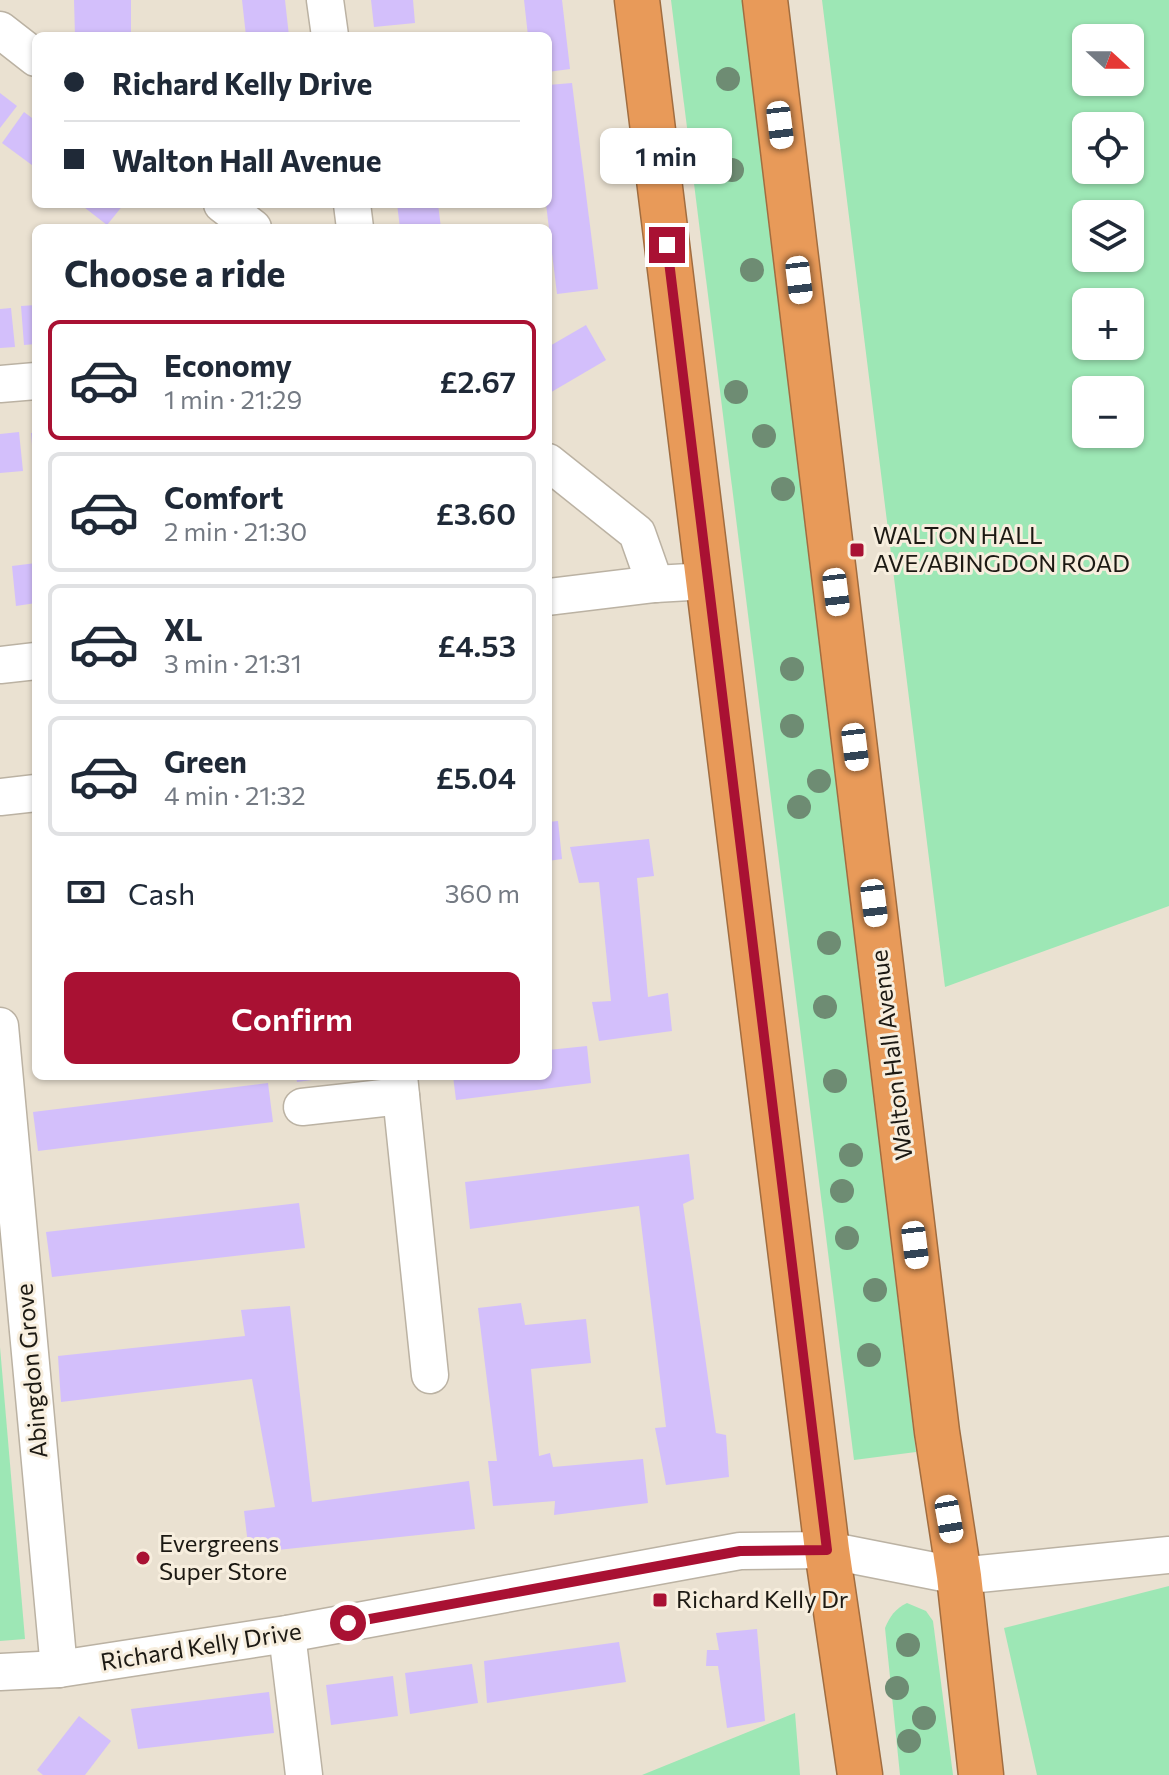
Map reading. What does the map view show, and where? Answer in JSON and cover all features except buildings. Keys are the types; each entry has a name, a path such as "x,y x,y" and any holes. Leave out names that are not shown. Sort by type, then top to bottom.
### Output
{"highway":[{"path":"637,0 827,1550 860,1775"},
{"name":"Walton Hall Avenue","path":"765,0 981,1775"}],"street":[{"path":"325,0 329,32"},
{"path":"0,30 32,55"},
{"path":"227,208 248,224"},
{"path":"0,384 32,381"},
{"path":"552,465 637,533 655,584"},
{"path":"552,597 707,581"},
{"path":"0,665 32,661"},
{"path":"0,797 32,793"},
{"name":"Abingdon Grove","path":"0,1026 59,1669"},
{"path":"302,1107 400,1086 430,1375"},
{"name":"Richard Kelly Drive","path":"0,1672 59,1669 287,1634 740,1551 827,1550 959,1576 1169,1555"},
{"path":"287,1634 304,1775"}],"green space":[{"path":"671,0 742,0 916,1452 854,1460"},
{"path":"822,0 1169,0 1169,906 945,987"},
{"path":"0,1347 25,1639 0,1641"},
{"path":"1169,1586 1169,1775 1037,1775 1004,1628"},
{"path":"907,1603 926,1611 933,1621 953,1775 900,1775 885,1628 893,1613"},
{"path":"795,1713 800,1775 642,1775"}],"place":[{"name":"WALTON HALL AVE/ABINGDON ROAD","path":"857,550"},
{"name":"Evergreens Super Store","path":"143,1558"},
{"name":"Richard Kelly Dr","path":"660,1600"}],"route":[{"path":"348,1623 740,1551 827,1550 667,245"}]}
